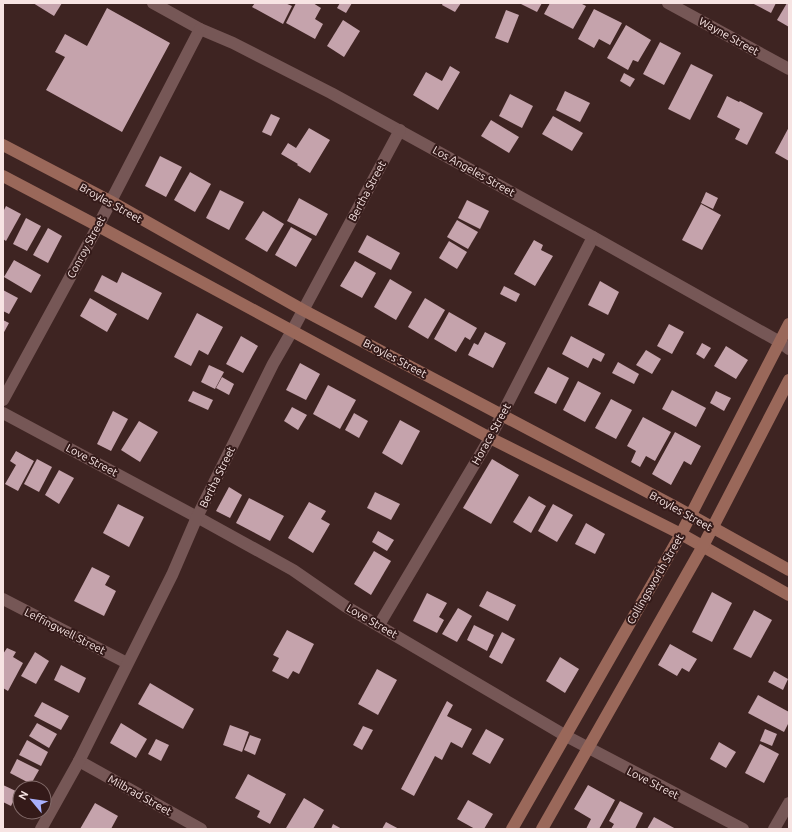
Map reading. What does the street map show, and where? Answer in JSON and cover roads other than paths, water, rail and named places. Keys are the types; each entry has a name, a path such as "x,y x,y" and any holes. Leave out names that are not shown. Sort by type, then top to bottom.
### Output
{"main road":[{"name":"Broyles Street","path":"3,145 110,202 303,310 691,515 789,570"},
{"name":"Broyles Street","path":"3,176 490,438 681,534 789,595"},
{"name":"Collingsworth Street","path":"512,829 681,534 784,346 789,324"},
{"path":"542,829 713,528 789,380"}],"street":[{"name":"Los Angeles Street","path":"153,3 200,29 233,43 400,130 593,237 784,346"},
{"name":"Wayne Street","path":"668,3 789,69"},
{"name":"Conroy Street","path":"3,400 98,226 200,29"},
{"name":"Bertha Street","path":"42,829 79,761 172,575 197,517 273,364 400,130"},
{"name":"Horace Street","path":"379,625 490,438 593,237"},
{"name":"Love Street","path":"3,412 293,570 345,606 588,749 742,829"},
{"name":"Leffingwell Street","path":"3,599 127,663"},
{"name":"Milbrad Street","path":"79,761 202,829"},
{"path":"774,829 789,803"}]}
